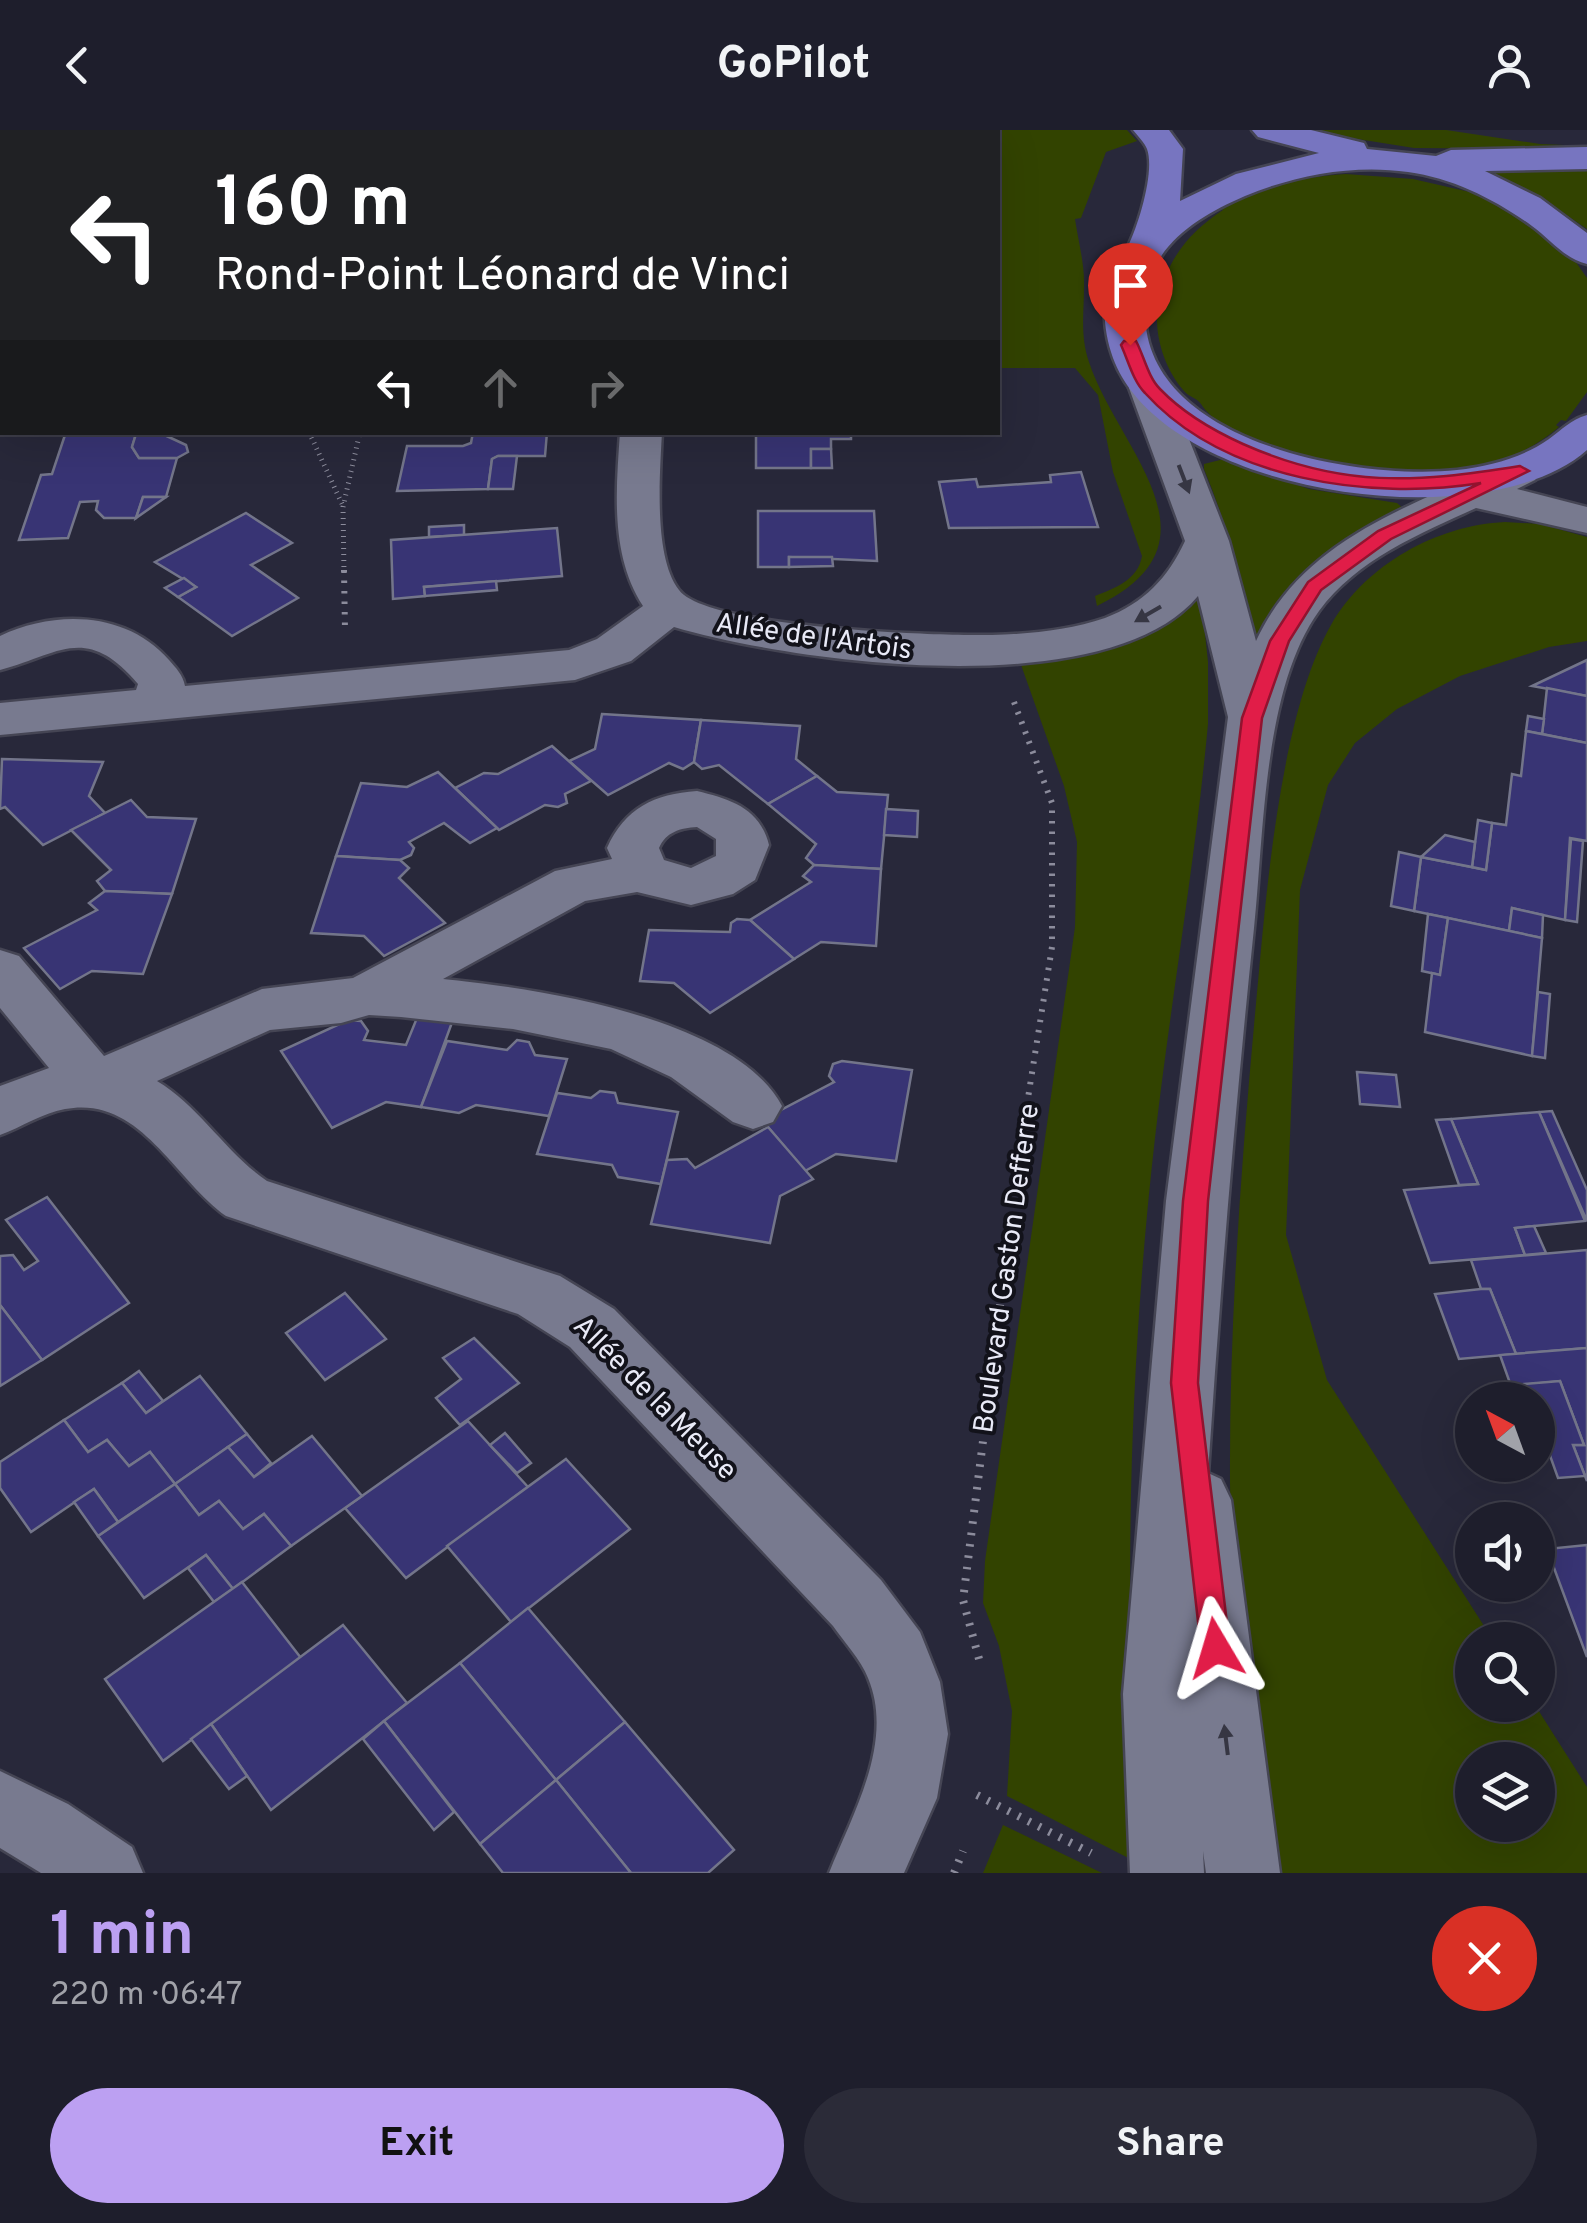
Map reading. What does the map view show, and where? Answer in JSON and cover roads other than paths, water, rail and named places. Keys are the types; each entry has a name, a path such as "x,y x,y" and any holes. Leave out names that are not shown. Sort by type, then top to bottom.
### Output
{"main road":[{"path":"1148,247 1164,193 1165,150 1151,130"},
{"path":"1270,130 1458,174 1503,192 1556,222 1587,253"},
{"path":"1587,158 1393,160 1305,167 1246,180 1183,212 1148,247 1130,277 1125,313 1130,345 1149,388 1177,414 1212,436 1270,462 1336,481 1450,483 1520,471 1560,452 1587,428"}],"street":[{"path":"1149,388 1208,541 1252,718"},
{"path":"0,719 575,665 626,643 670,608 659,596 650,572 637,503 641,435"},
{"path":"1167,1873 1158,1694 1196,1201 1252,718 1279,641 1314,586 1384,535 1520,471"},
{"path":"1400,485 1475,494 1587,520"},
{"name":"Allée de l'Artois","path":"670,608 752,631 909,650 995,650 1106,632 1150,614 1182,589 1208,541"},
{"path":"0,654 33,640 96,632 135,652 152,669 162,682 156,704"},
{"path":"368,995 573,884 644,872"},
{"path":"0,970 95,1084 262,1010 368,995 415,996 564,1019 647,1040 721,1079 753,1106"},
{"name":"Allée de la Meuse","path":"0,1112 40,1093 70,1085 95,1084 141,1099 214,1176 248,1198 538,1294 592,1328 857,1603 895,1656 905,1682 912,1734 909,1761 900,1798 866,1873"},
{"path":"1184,1383 1243,1873"},
{"path":"0,1808 42,1830 106,1873"}]}
